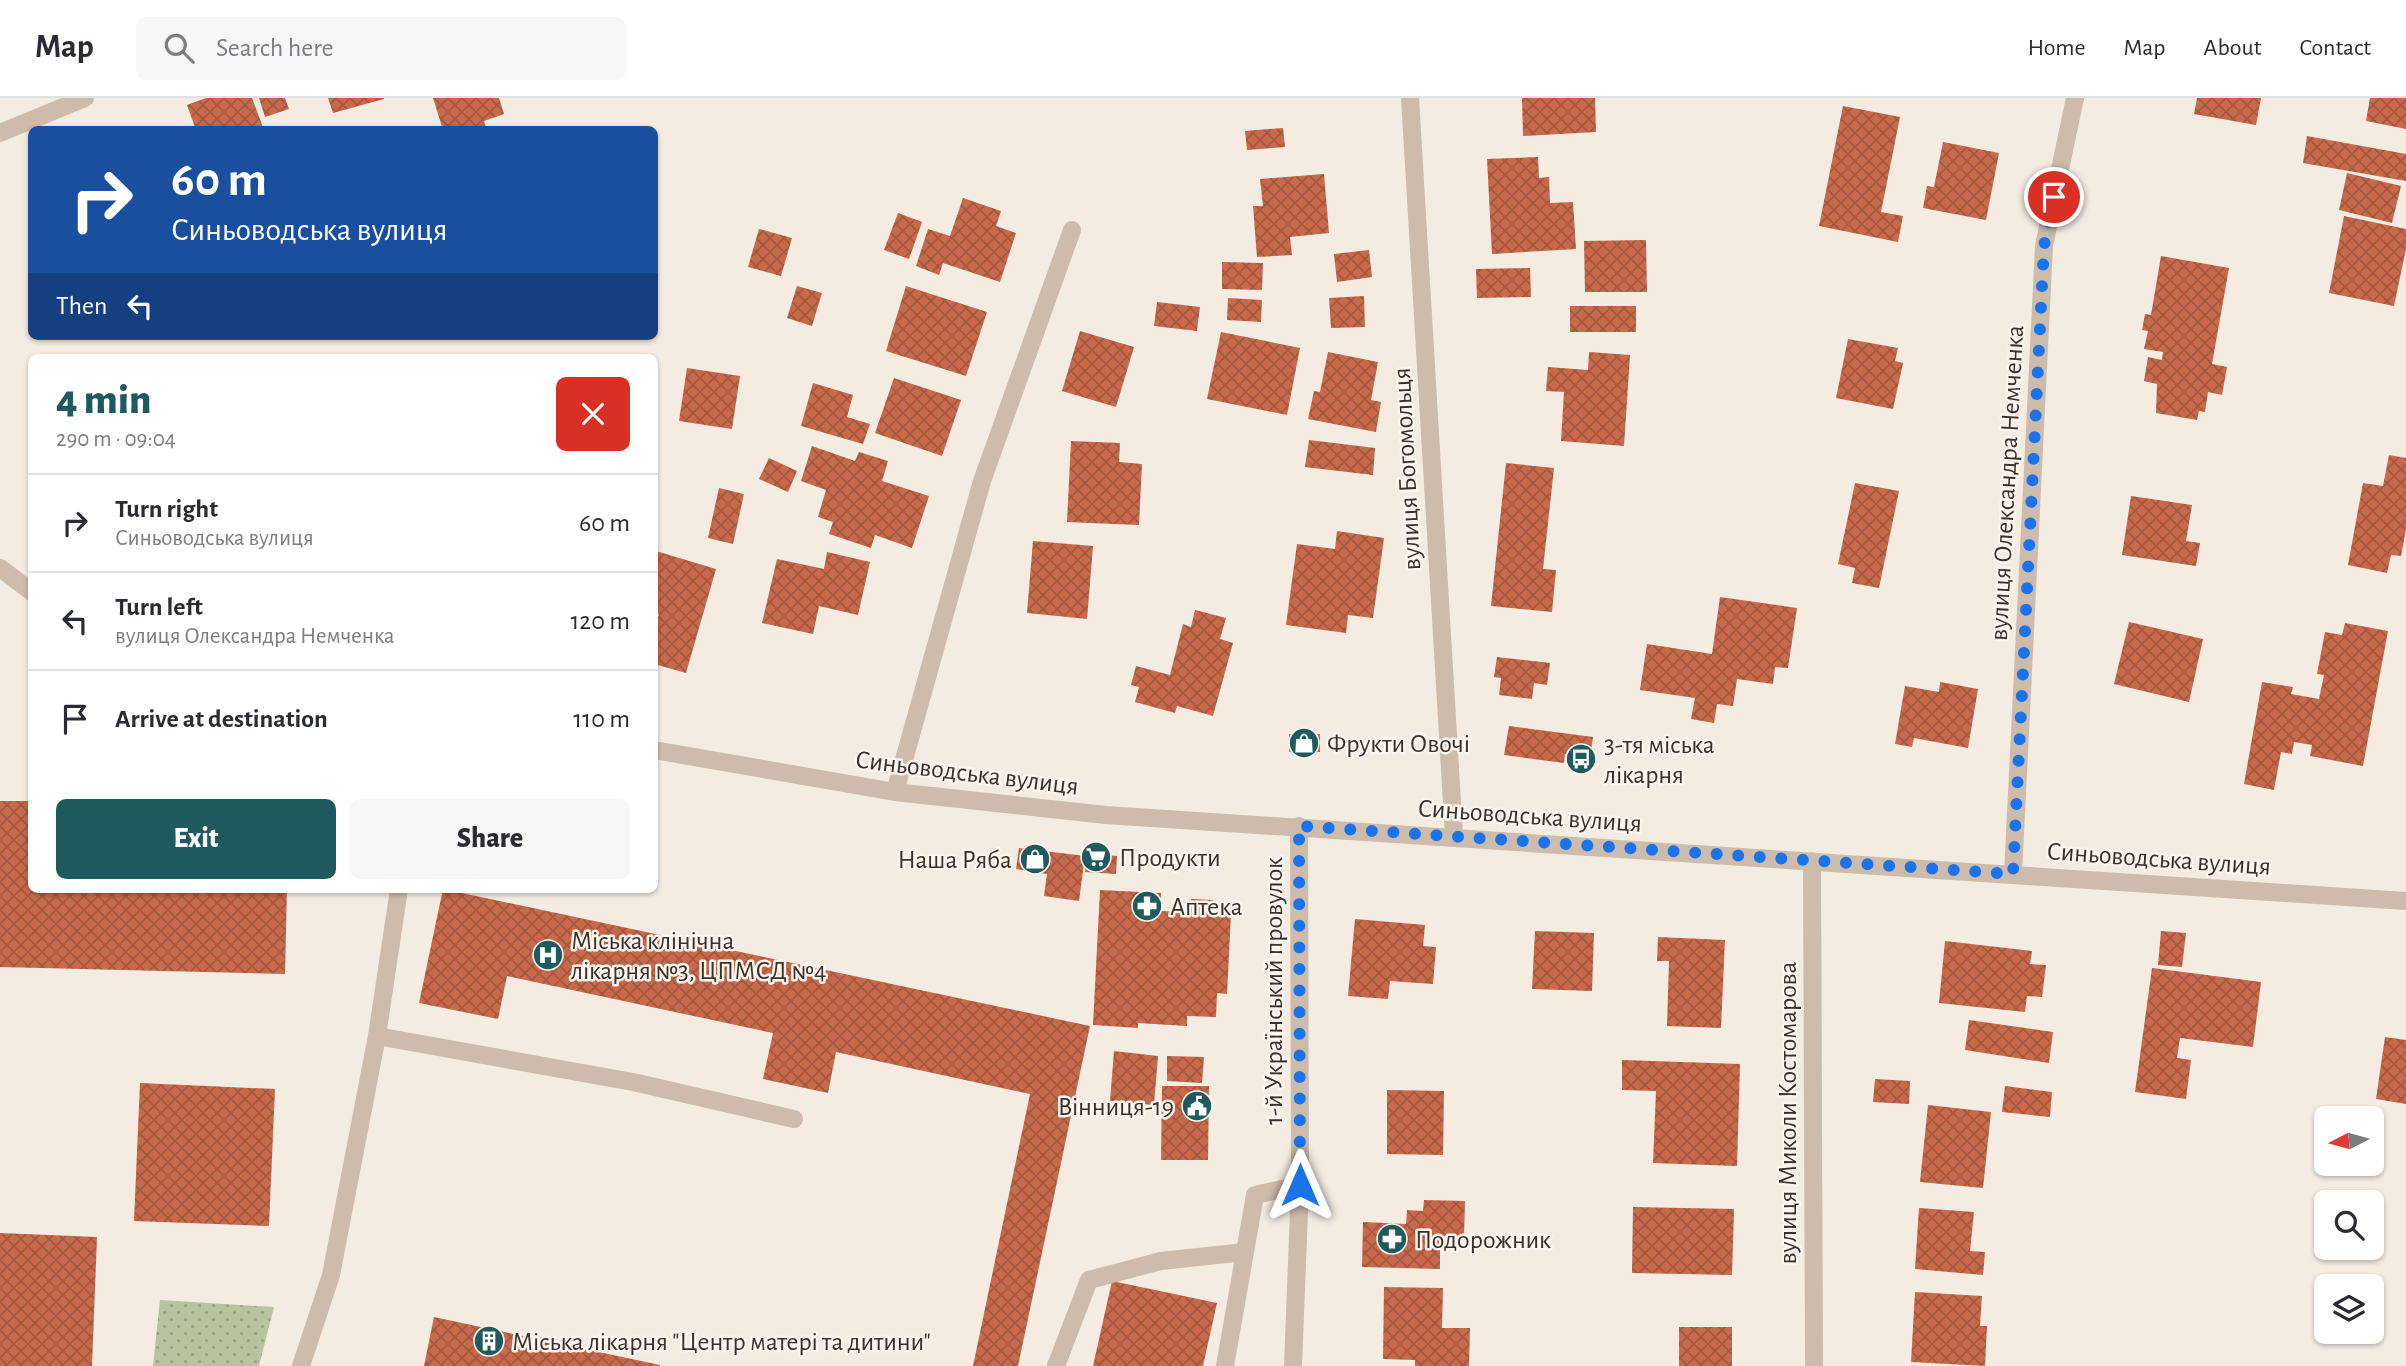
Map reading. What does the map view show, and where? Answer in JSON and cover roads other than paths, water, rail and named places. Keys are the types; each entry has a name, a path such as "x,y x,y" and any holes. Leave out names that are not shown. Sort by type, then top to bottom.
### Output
{"street":[{"path":"0,133 85,98"},
{"name":"вулиця Богомольця","path":"1410,98 1454,836"},
{"name":"вулиця Олександра Немченка","path":"2013,874 2044,246 2075,98"},
{"path":"895,792 982,481 1072,230"},
{"path":"0,568 28,589"},
{"name":"Синьоводська вулиця","path":"658,751 895,792 1106,815 2406,901"},
{"name":"1-й Український провулок","path":"1293,1366 1300,1185 1299,826"},
{"name":"вулиця Миколи Костомарова","path":"1812,861 1814,1366"},
{"path":"301,1366 331,1275 377,1037 398,893"},
{"path":"377,1037 633,1082 794,1119"},
{"path":"1225,1366 1255,1195 1300,1185"},
{"path":"1056,1366 1089,1280 1161,1261 1245,1252"}],"place":[{"name":"Фрукти Овочі","path":"1304,743"},
{"name":"3-тя міська лікарня","path":"1581,759"},
{"name":"Продукти","path":"1096,857"},
{"name":"Наша Ряба","path":"1035,859"},
{"name":"Аптека","path":"1147,906"},
{"name":"Міська клінічна лікарня №3, ЦПМСД №4","path":"548,955"},
{"name":"Вінниця-19","path":"1197,1106"},
{"name":"Подорожник","path":"1392,1239"},
{"name":"Міська лікарня \"Центр матері та дитини\"","path":"489,1341"}]}
